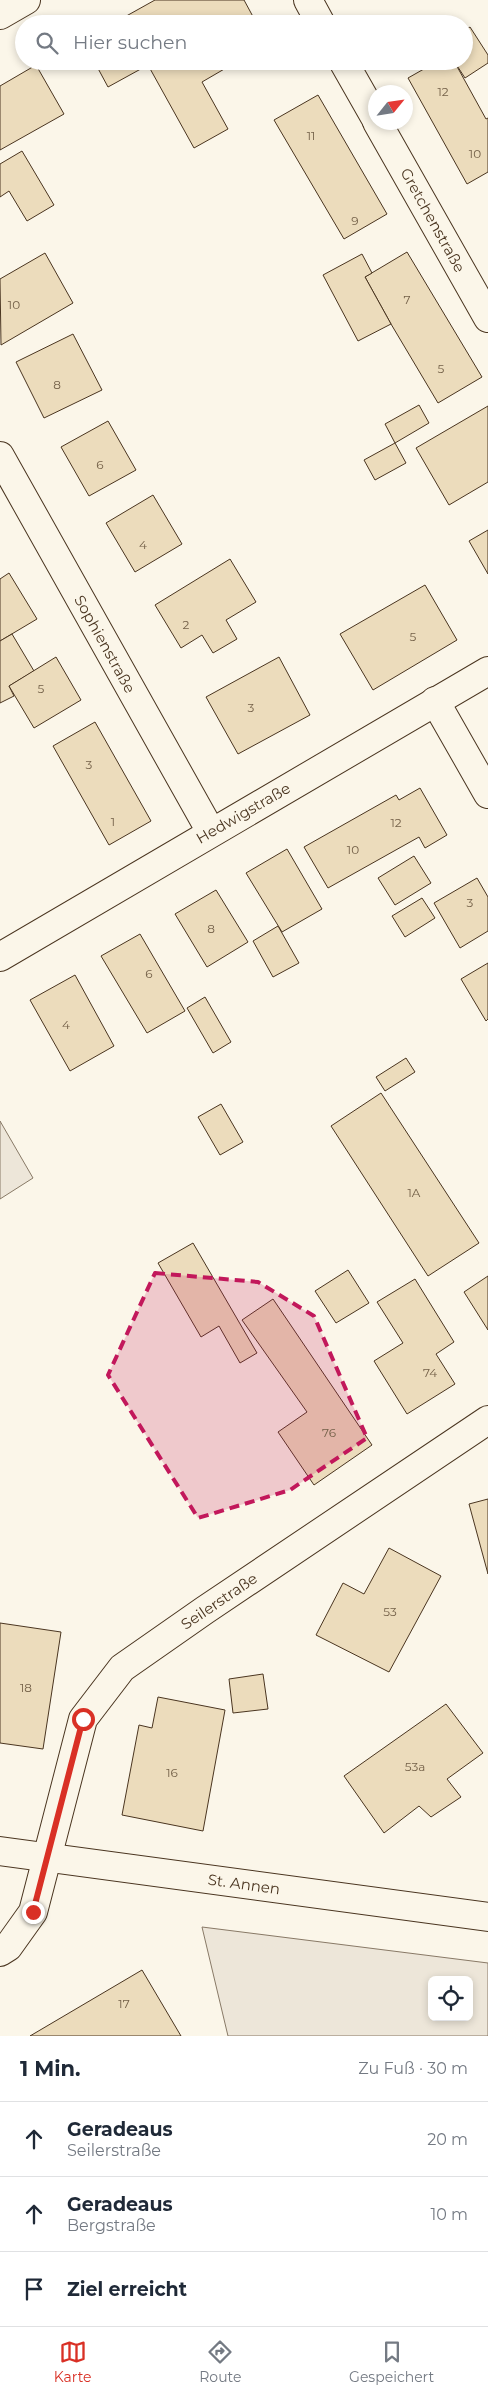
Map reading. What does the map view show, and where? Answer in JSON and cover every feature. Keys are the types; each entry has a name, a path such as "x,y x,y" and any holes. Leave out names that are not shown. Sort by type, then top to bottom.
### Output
{"street":[{"path":"0,15 26,0"},
{"path":"308,0 316,15"},
{"name":"Gretchenstraße","path":"348,70 368,106"},
{"name":"Gretchenstraße","path":"381,130 488,318"},
{"name":"Sophienstraße","path":"0,456 211,832"},
{"name":"Hedwigstraße","path":"0,957 488,671"},
{"path":"435,701 488,794"},
{"name":"Seilerstraße","path":"0,1952 8,1947 33,1912 83,1719 122,1668 488,1420"},
{"name":"St. Annen","path":"0,1851 488,1917"}],"highlighted area":[{"path":"155,1273 258,1282 314,1316 367,1438 290,1490 198,1518 108,1375"}],"shaded area":[{"path":"0,1121 33,1178 0,1199"},
{"path":"202,1927 488,1963 488,2036 228,2036"}],"building":[{"path":"155,0 244,0 252,15 128,15"},
{"path":"473,32 488,55 488,63 465,78 460,70 473,70"},
{"path":"27,70 39,70 64,114 0,150 0,86"},
{"path":"99,70 139,70 108,87"},
{"path":"151,70 223,70 202,82 228,129 194,148"},
{"path":"422,70 459,70 486,119 488,118 488,172 467,184 408,78"},
{"path":"318,95 387,214 344,239 274,120"},
{"path":"22,151 54,205 27,221 9,191 0,197 0,164"},
{"path":"407,252 482,377 438,403 365,277"},
{"path":"45,253 73,303 1,345 0,279"},
{"path":"362,254 372,273 365,277 391,324 358,341 323,275"},
{"path":"73,334 102,390 44,418 16,362"},
{"path":"419,405 429,423 395,443 385,424"},
{"path":"488,406 488,482 449,505 416,448"},
{"path":"108,421 136,470 89,496 61,447"},
{"path":"395,443 406,463 375,480 364,460"},
{"path":"153,495 182,544 135,572 106,523"},
{"path":"488,530 488,574 469,541"},
{"path":"230,559 256,602 226,620 237,639 213,653 202,635 181,648 155,605"},
{"path":"9,573 37,619 0,641 0,579"},
{"path":"425,585 457,640 373,690 340,634"},
{"path":"12,634 34,671 9,686 14,696 0,703 0,641"},
{"path":"56,657 81,700 34,728 9,686"},
{"path":"279,657 310,715 238,754 206,697"},
{"path":"95,722 151,821 109,845 53,746"},
{"path":"420,788 447,835 425,848 419,837 328,888 304,847 396,795 399,800"},
{"path":"287,849 322,909 282,932 246,873"},
{"path":"414,856 431,883 395,905 378,878"},
{"path":"477,878 488,897 488,931 460,948 434,903"},
{"path":"216,890 248,942 207,967 175,914"},
{"path":"422,898 435,918 405,937 392,916"},
{"path":"278,926 299,963 273,977 253,941"},
{"path":"140,934 185,1011 147,1033 101,956"},
{"path":"488,963 488,1019 486,1021 461,979"},
{"path":"75,975 114,1046 70,1071 30,1000"},
{"path":"205,997 231,1042 213,1053 187,1008"},
{"path":"406,1058 415,1072 385,1091 376,1077"},
{"path":"381,1093 479,1243 428,1276 331,1126"},
{"path":"221,1104 243,1142 220,1155 198,1117"},
{"path":"193,1243 257,1353 240,1363 219,1326 201,1337 158,1263"},
{"path":"348,1270 369,1303 336,1323 315,1291"},
{"path":"488,1276 488,1330 464,1292"},
{"path":"415,1279 454,1342 436,1354 455,1384 407,1414 374,1361 403,1343 377,1302"},
{"path":"273,1299 372,1445 314,1485 278,1432 307,1412 242,1320"},
{"path":"488,1499 488,1574 469,1504"},
{"path":"389,1548 441,1576 389,1672 316,1635 343,1583 364,1594"},
{"path":"0,1623 61,1632 43,1749 0,1743"},
{"path":"263,1674 268,1709 233,1713 229,1679"},
{"path":"158,1697 225,1710 203,1831 122,1815 139,1725 152,1728"},
{"path":"446,1704 483,1753 447,1779 461,1797 431,1817 419,1806 384,1833 344,1776"},
{"path":"142,1970 181,2036 30,2036"}],"route":[{"path":"33,1912 83,1719"}]}
